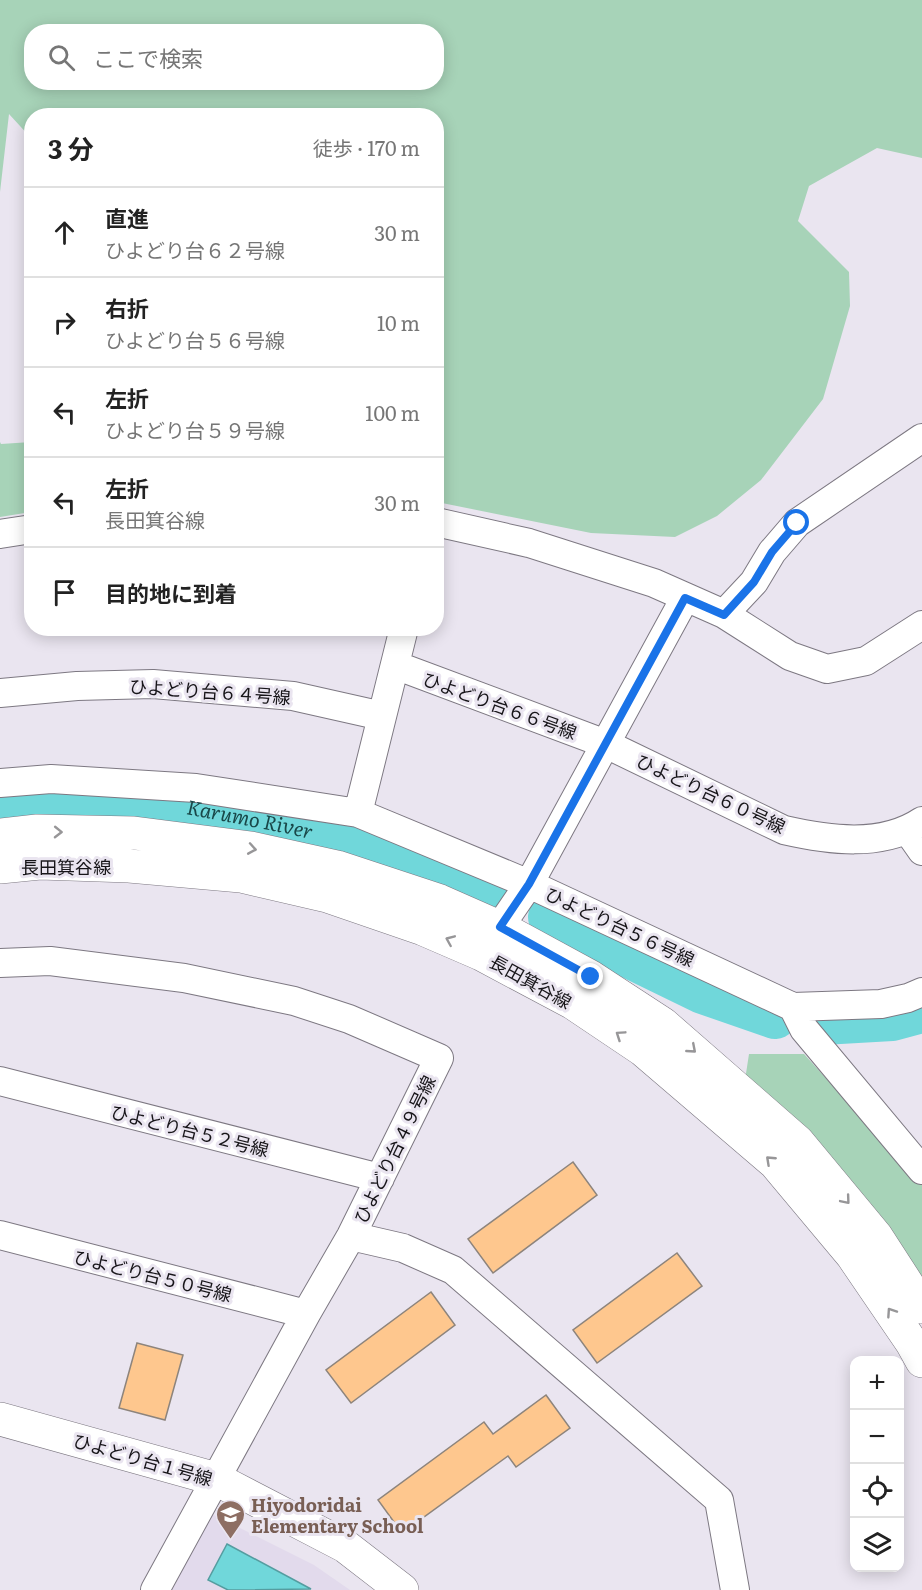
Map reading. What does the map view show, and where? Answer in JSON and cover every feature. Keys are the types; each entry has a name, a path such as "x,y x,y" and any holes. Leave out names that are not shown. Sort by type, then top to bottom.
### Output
{"street":[{"path":"724,615 754,582 772,552 797,523 922,438"},
{"path":"444,524 530,543 654,583 724,615 790,656 827,669 866,661 922,625"},
{"path":"0,534 24,530"},
{"path":"481,954 529,884 685,598"},
{"path":"358,813 402,636"},
{"name":"ひよどり台６６号線","path":"395,665 606,744"},
{"name":"ひよどり台６４号線","path":"0,693 77,686 153,684 293,696 382,716"},
{"name":"ひよどり台６０号線","path":"606,744 784,830 815,837 862,840 917,834"},
{"name":"ひよどり台５６号線","path":"0,783 51,778 196,788 358,813 529,884 793,1007 881,1004 908,998 922,992"},
{"name":"長田箕谷線","path":"0,835 37,831 134,833 251,848 337,867 440,901 500,927 591,977 663,1024 798,1143 876,1236 922,1307"},
{"name":"長田箕谷線","path":"0,867 40,863 118,866 241,876 327,896 423,929 481,954 573,1004 643,1050 775,1164 852,1255 922,1361"},
{"name":"ひよどり台４９号線","path":"0,963 50,961 184,978 294,1001 349,1019 439,1058 351,1236 155,1590"},
{"path":"793,1007 804,1029 922,1170"},
{"name":"ひよどり台５２号線","path":"0,1082 380,1178"},
{"name":"ひよどり台５０号線","path":"0,1235 306,1314"},
{"path":"351,1236 402,1248 453,1270 719,1500 735,1590"},
{"name":"ひよどり台１号線","path":"0,1419 216,1479 345,1546 402,1590"}],"shaded area":[{"name":"Hiyodoridai Elementary School","path":"212,1514 314,1565 350,1590 170,1590"}],"green space":[{"path":"0,0 922,0 922,158 877,148 809,186 798,221 849,272 850,306 823,399 761,480 717,516 675,537 591,533 444,503 444,108 24,108 24,130 9,114 0,192"},
{"path":"0,442 1,444 24,442 24,513 0,517"},
{"path":"749,1054 804,1054 922,1184 922,1285 745,1080"}],"water":[{"path":"227,1544 311,1589 228,1590 208,1580"}],"building":[{"path":"573,1162 597,1195 493,1273 468,1239"},
{"path":"677,1253 702,1286 597,1363 573,1330"},
{"path":"431,1292 455,1325 351,1403 326,1370"},
{"path":"137,1343 183,1355 165,1420 119,1408"},
{"path":"546,1395 570,1428 516,1467 508,1456 402,1533 378,1500 484,1422 493,1434"}],"waterway":[{"name":"Karumo River","path":"0,807 166,801 291,825 409,855 492,890"},
{"name":"Karumo River","path":"551,917 703,991 775,1016"},
{"name":"Karumo River","path":"822,1022 892,1018 922,1010"}],"place":[{"name":"Hiyodoridai Elementary School","path":"230,1540"}],"route":[{"path":"591,977 500,927 529,884 685,598 724,615 754,582 772,552 797,523"}]}
